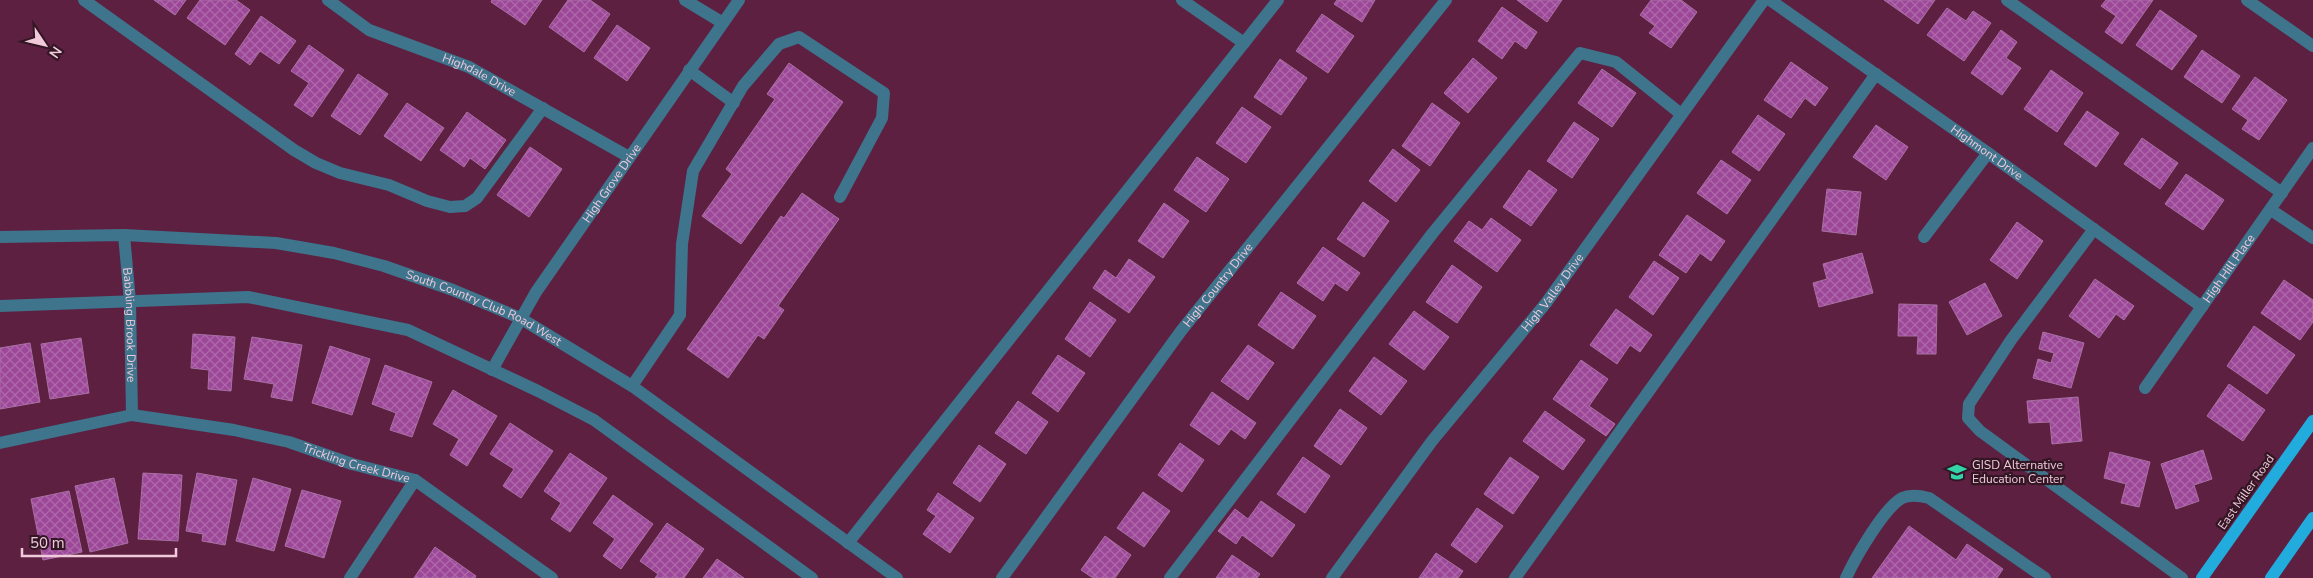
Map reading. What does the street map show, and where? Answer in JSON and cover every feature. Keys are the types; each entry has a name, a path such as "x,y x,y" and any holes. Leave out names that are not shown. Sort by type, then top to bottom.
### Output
{"main road":[{"name":"East Miller Road","path":"2202,578 2313,421"},
{"path":"2271,578 2313,518"}],"street":[{"path":"84,0 294,150 316,163 340,173 389,184 427,201 450,207 465,206 477,198 543,108"},
{"name":"Highdale Drive","path":"328,0 369,30 469,67 629,157"},
{"path":"685,0 723,23"},
{"name":"High Grove Drive","path":"492,370 520,318 629,157 739,0"},
{"path":"1182,0 1244,43"},
{"path":"848,542 1278,0"},
{"name":"High Country Drive","path":"1002,578 1180,331 1446,0"},
{"name":"High Valley Drive","path":"1332,578 1432,441 1546,302 1764,0"},
{"name":"Highmont Drive","path":"1770,0 1988,153 2202,307"},
{"path":"2007,0 2282,193"},
{"path":"2247,0 2313,46"},
{"path":"632,386 680,315 682,244 693,171 743,86 779,44 799,38 884,93 882,118 840,198"},
{"path":"1170,578 1432,234 1580,52 1616,62 1681,114"},
{"path":"689,70 734,102"},
{"path":"1515,578 1876,74"},
{"name":"High Hill Place","path":"2145,388 2313,148"},
{"path":"1924,237 1988,153"},
{"path":"2271,210 2313,238"},
{"path":"2094,229 1995,364 1969,404 1968,418 1980,431 2182,578"},
{"name":"South Country Club Road West","path":"0,237 124,235 276,243 334,253 384,266 453,290 520,318 632,386 897,578"},
{"name":"Babbling Brook Drive","path":"124,235 130,301 132,415"},
{"path":"0,306 248,297 408,330 538,391 594,420 812,578"},
{"path":"0,443 132,415"},
{"name":"Trickling Creek Drive","path":"132,415 234,430 289,442 352,464 415,480 552,578"},
{"path":"350,578 415,480"},
{"path":"1846,578 1889,508 1904,497 1919,495 1929,498 2045,578"}],"building":[{"path":"154,0 186,0 175,15"},
{"path":"200,0 236,0 250,10 225,45 187,18"},
{"path":"492,0 542,0 525,25 491,2"},
{"path":"568,0 590,0 610,14 584,52 549,27"},
{"path":"1337,0 1375,0 1362,22 1334,4"},
{"path":"1517,0 1562,0 1547,22"},
{"path":"1651,0 1681,0 1697,12 1671,48 1649,33 1655,26 1640,15"},
{"path":"1884,0 1935,0 1918,24"},
{"path":"2106,0 2153,0 2122,44 2105,32 2116,16 2101,6"},
{"path":"1502,7 1537,32 1526,49 1515,41 1502,59 1478,41"},
{"path":"1947,8 1966,21 1973,11 1991,23 1964,61 1927,35"},
{"path":"2160,10 2197,36 2172,70 2136,45"},
{"path":"1322,14 1354,36 1328,73 1296,51"},
{"path":"261,16 296,41 279,64 260,51 250,65 235,54"},
{"path":"617,25 650,48 627,81 594,58"},
{"path":"2001,30 2017,42 2006,58 2021,68 2002,95 1971,73"},
{"path":"309,45 344,70 312,117 294,105 309,83 291,71"},
{"path":"2202,50 2240,76 2222,103 2184,77"},
{"path":"1473,58 1497,78 1468,113 1444,93"},
{"path":"1280,59 1307,78 1281,115 1254,97"},
{"path":"1791,62 1828,88 1815,106 1805,98 1791,118 1764,100"},
{"path":"789,63 843,102 741,244 702,216 732,174 726,169 775,99 767,94"},
{"path":"1602,69 1636,93 1612,127 1578,103"},
{"path":"2051,70 2083,93 2057,132 2024,109"},
{"path":"358,74 388,94 360,135 331,116"},
{"path":"2255,77 2287,100 2259,140 2242,129 2248,120 2232,109"},
{"path":"407,103 444,128 421,161 384,136"},
{"path":"1432,103 1460,123 1430,166 1402,146"},
{"path":"1242,107 1271,127 1246,163 1216,143"},
{"path":"2087,111 2119,133 2096,167 2064,144"},
{"path":"467,112 506,140 485,169 470,158 464,167 440,150"},
{"path":"1758,115 1785,134 1759,171 1732,152"},
{"path":"1574,122 1599,139 1572,178 1547,161"},
{"path":"1876,125 1908,147 1886,180 1853,157"},
{"path":"2142,138 2178,163 2160,189 2124,164"},
{"path":"530,147 562,169 529,217 497,195"},
{"path":"1393,149 1420,170 1396,202 1369,181"},
{"path":"1197,157 1229,179 1206,212 1174,190"},
{"path":"1721,160 1751,180 1727,214 1697,193"},
{"path":"1529,170 1557,190 1531,226 1503,207"},
{"path":"2186,174 2224,200 2203,230 2165,204"},
{"path":"1827,189 1861,192 1856,235 1822,231"},
{"path":"802,193 839,219 778,306 784,310 764,339 758,335 728,378 687,349 781,216 784,218"},
{"path":"1363,202 1389,221 1364,257 1337,239"},
{"path":"1164,203 1189,221 1163,258 1138,241"},
{"path":"1687,215 1725,241 1711,261 1700,253 1686,273 1659,255"},
{"path":"1491,218 1521,240 1497,272 1454,241 1469,221 1482,230"},
{"path":"2017,222 2043,241 2017,279 1990,260"},
{"path":"1323,247 1360,273 1347,291 1335,283 1323,301 1297,283"},
{"path":"1862,253 1873,293 1819,307 1813,283 1827,279 1823,264"},
{"path":"1129,259 1155,277 1129,313 1093,288 1105,270 1116,278"},
{"path":"1654,261 1679,278 1653,315 1629,297"},
{"path":"1452,265 1482,287 1457,323 1426,302"},
{"path":"2095,279 2134,306 2124,320 2116,314 2099,338 2069,316"},
{"path":"2284,280 2313,300 2313,322 2300,340 2261,313"},
{"path":"1985,283 2002,316 1967,335 1949,302"},
{"path":"1281,292 1316,316 1293,349 1258,325"},
{"path":"1090,302 1116,320 1090,357 1065,339"},
{"path":"1899,304 1937,305 1936,354 1917,354 1918,336 1898,336"},
{"path":"1616,309 1652,335 1640,352 1630,345 1617,364 1590,345"},
{"path":"1414,311 1449,337 1424,370 1389,344"},
{"path":"2254,326 2295,355 2267,394 2227,366"},
{"path":"2043,332 2084,343 2071,388 2033,378 2038,359 2051,363 2054,353 2039,349"},
{"path":"193,334 235,337 231,391 208,389 209,370 191,368"},
{"path":"252,337 302,345 292,401 271,397 274,384 244,379"},
{"path":"81,338 89,393 50,399 41,344"},
{"path":"30,343 40,402 0,409 0,348"},
{"path":"1248,345 1274,363 1248,400 1221,381"},
{"path":"330,346 370,359 352,415 312,403"},
{"path":"1058,355 1085,373 1058,412 1032,393"},
{"path":"1374,357 1407,381 1381,415 1349,391"},
{"path":"1581,360 1608,379 1589,406 1615,424 1606,436 1553,399"},
{"path":"385,365 432,382 412,437 390,430 396,413 372,404"},
{"path":"2229,384 2265,410 2243,441 2207,416"},
{"path":"453,390 497,416 467,466 450,455 459,439 433,424"},
{"path":"1212,392 1256,423 1245,439 1231,429 1219,445 1190,425"},
{"path":"2078,397 2082,441 2052,444 2050,422 2029,423 2027,401"},
{"path":"1018,401 1048,422 1026,454 995,433"},
{"path":"1340,409 1367,428 1341,465 1314,446"},
{"path":"1545,411 1585,440 1563,470 1523,441"},
{"path":"510,423 553,451 521,498 503,486 514,469 490,454"},
{"path":"1180,443 1204,460 1182,492 1158,475"},
{"path":"979,445 1006,464 980,502 953,483"},
{"path":"2203,450 2212,479 2194,485 2199,501 2176,509 2161,464"},
{"path":"2110,452 2150,462 2139,507 2121,503 2126,484 2104,478"},
{"path":"570,453 607,478 570,532 551,519 561,503 544,491"},
{"path":"1303,457 1330,476 1305,513 1277,494"},
{"path":"1510,457 1539,477 1513,514 1484,494"},
{"path":"143,473 182,475 178,541 138,539"},
{"path":"197,473 237,480 225,545 202,541 203,534 186,531"},
{"path":"114,478 128,543 90,552 75,486"},
{"path":"253,478 291,489 274,551 236,541"},
{"path":"302,490 341,501 324,558 285,546"},
{"path":"69,491 82,552 43,560 31,499"},
{"path":"1143,492 1170,511 1144,547 1117,528"},
{"path":"938,493 974,518 950,553 923,534 936,516 927,510"},
{"path":"613,495 653,524 621,569 603,556 615,539 593,523"},
{"path":"1261,501 1295,525 1272,557 1242,535 1236,544 1218,531 1235,509 1248,519"},
{"path":"1477,508 1503,526 1476,563 1451,545"},
{"path":"667,523 704,549 684,578 655,578 658,574 640,561"},
{"path":"1909,526 1956,560 1967,544 2003,569 1997,578 1872,578"},
{"path":"1105,536 1131,555 1115,578 1093,578 1081,570"},
{"path":"435,547 476,576 475,578 414,578"},
{"path":"1436,553 1463,571 1458,578 1419,578"},
{"path":"1232,555 1260,574 1257,578 1216,578"},
{"path":"717,559 744,578 703,578"}],"place":[{"name":"GISD Alternative Education Center","path":"1957,472"}]}
